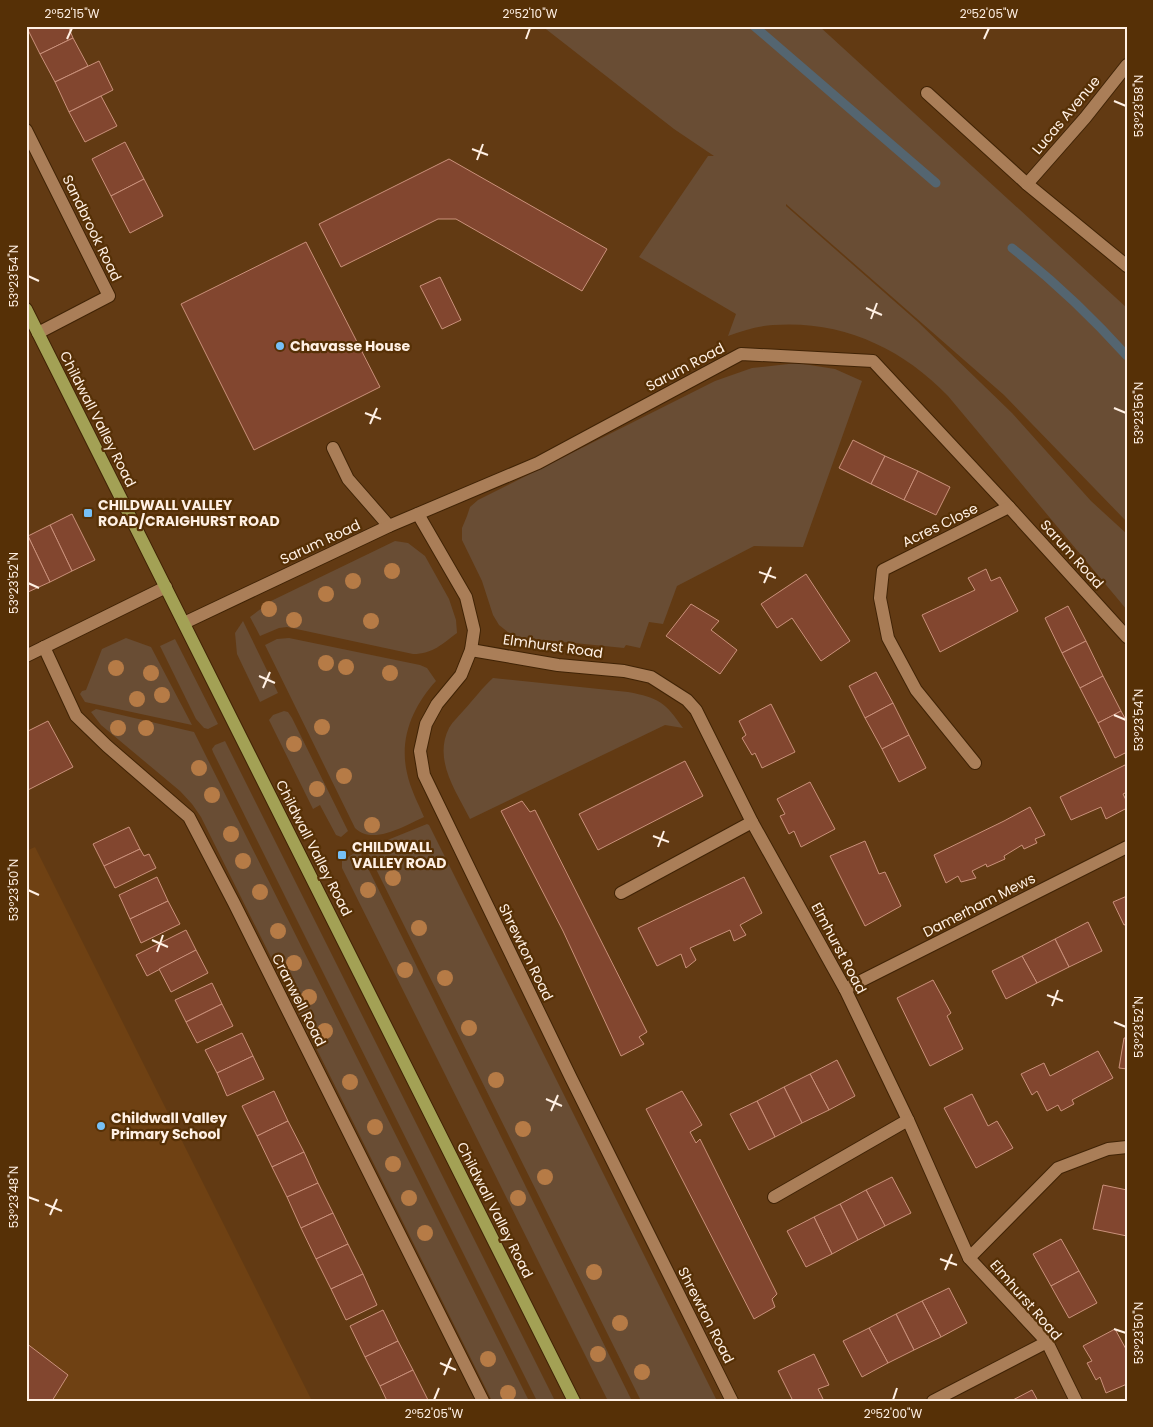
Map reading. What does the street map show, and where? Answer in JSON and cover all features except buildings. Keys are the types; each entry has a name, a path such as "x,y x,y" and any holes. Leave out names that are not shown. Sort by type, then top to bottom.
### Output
{"main road":[{"name":"Childwall Valley Road","path":"26,309 574,1401"}],"street":[{"name":"Lucas Avenue","path":"1027,184 1085,118 1127,65"},
{"path":"927,93 1027,184 1127,266"},
{"name":"Sandbrook Road","path":"26,130 109,296 38,333"},
{"name":"Sarum Road","path":"184,623 389,526 538,463 741,354 874,361 1127,637"},
{"path":"332,448 348,479 389,526"},
{"name":"Acres Close","path":"975,763 916,690 888,638 880,598 883,570 1009,507"},
{"name":"Shrewton Road","path":"418,514 466,597 474,630 471,650 461,675 437,704 426,724 420,752 424,775 566,1069 732,1401"},
{"path":"26,656 166,587"},
{"name":"Cranwell Road","path":"44,647 76,716 107,746 189,817 239,912 483,1401"},
{"name":"Elmhurst Road","path":"471,650 558,665 624,670 651,677 687,700 696,710 752,822 845,989 908,1120 969,1258 1047,1342 1076,1401"},
{"path":"621,893 752,822"},
{"name":"Damerham Mews","path":"845,989 1127,847"},
{"path":"774,1197 908,1120"},
{"path":"969,1258 1058,1168 1108,1149 1127,1147"},
{"path":"933,1401 1047,1342"}],"shaded area":[{"path":"542,26 819,26 1127,308 1127,522 1004,395 786,204 918,322 1012,413 1091,501 1127,534 1127,610 948,396 910,364 868,340 846,332 822,327 798,325 767,326 728,336 736,314 639,257 708,156 714,156 674,129"},
{"path":"797,363 835,369 862,381 803,547 754,546 677,586 663,624 649,622 640,648 626,645 624,648 514,637 499,625 493,615 482,581 462,540 462,528 470,507 478,500 715,381 752,368"},
{"path":"395,541 408,543 425,556 449,599 456,620 457,633 442,644 432,650 413,654 287,627 279,628 260,636 250,617 271,601"},
{"path":"243,621 278,693 260,702 237,654 235,633"},
{"path":"126,638 151,647 192,725 85,702 80,694 86,690 102,649"},
{"path":"289,638 427,668 436,681 415,712 410,723 405,747 408,779 424,817 399,829 380,835 362,833 355,828 265,645 277,639"},
{"path":"175,639 218,724 208,729 204,728 196,719 160,646"},
{"path":"493,678 628,692 647,696 666,707 683,728 665,725 470,819 448,775 444,752 445,740 452,723"},
{"path":"96,709 194,732 529,1401 492,1401 201,817 180,791 101,725 91,712"},
{"path":"284,711 288,712 292,718 348,831 341,837 336,835 320,805 313,809 269,720 273,715"},
{"path":"225,741 555,1401 537,1401 213,752 212,749 215,745"},
{"path":"427,824 717,1401 641,1401 367,851 370,844 385,841"},
{"name":"Childwall Valley Primary School","path":"35,847 312,1401 26,1401 26,851"},
{"path":"359,850 632,1401 608,1401 342,868 342,861"}],"waterway":[{"path":"754,26 936,183"},
{"path":"1012,248 1072,299 1127,356"}],"place":[{"name":"Chavasse House","path":"280,346"},
{"name":"CHILDWALL VALLEY ROAD/CRAIGHURST ROAD","path":"88,513"},
{"name":"CHILDWALL VALLEY ROAD","path":"342,855"},
{"name":"Childwall Valley Primary School","path":"101,1126"}]}
